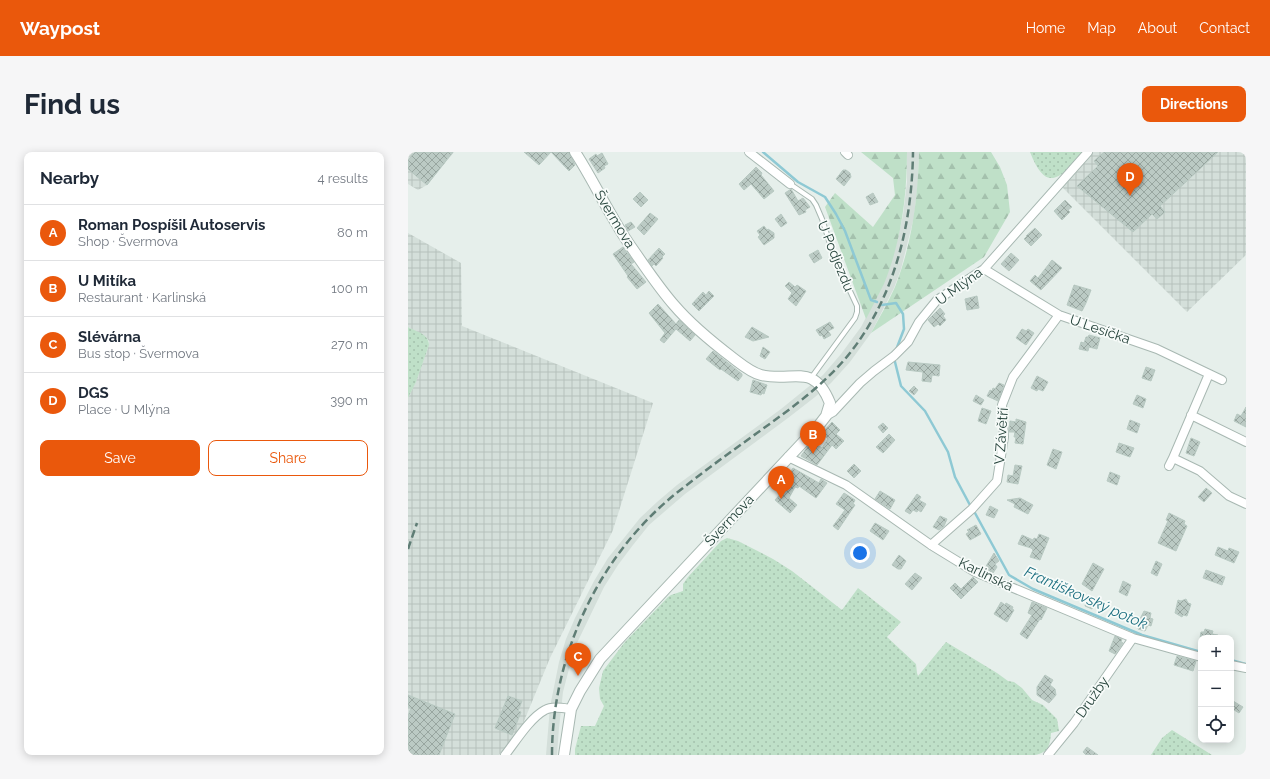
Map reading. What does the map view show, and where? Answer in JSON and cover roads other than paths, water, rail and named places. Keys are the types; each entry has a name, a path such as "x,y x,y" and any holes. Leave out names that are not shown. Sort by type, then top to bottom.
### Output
{"street":[{"name":"Švermova","path":"575,152 616,225 648,272 674,305 714,344 747,369 760,375 776,377 793,375 811,378"},
{"name":"U Podjezdu","path":"750,152 790,184"},
{"name":"U Mlýna","path":"826,416 833,412 860,383 894,356 908,342 919,322 937,300 984,269 1088,152"},
{"name":"U Lesíčka","path":"984,269 1059,315 1157,349 1222,380"},
{"name":"V Závětří","path":"931,545 972,509 997,481 1004,437 1002,405 1013,377 1059,315"},
{"path":"1169,466 1209,374"},
{"path":"811,378 817,381 822,387 830,403 826,416"},
{"path":"1190,415 1246,442"},
{"name":"Švermova","path":"564,755 571,709 580,691 600,659 826,416"},
{"name":"Karlinská","path":"788,457 846,485 931,545 975,572 1133,638 1198,656"},
{"path":"1173,458 1200,471 1229,496 1246,504"},
{"name":"Družby","path":"1048,755 1074,723 1133,638"},
{"path":"1234,665 1246,668"},
{"path":"505,755 535,718 546,710 551,708 571,709"}],"lane":[{"name":"U Podjezdu","path":"790,184 812,200 816,206 822,219 835,259 857,306 855,318 811,378"}],"waterway":[{"name":"Františkovský potok","path":"763,152 798,182 825,197 845,231 871,300 877,302"},
{"name":"Františkovský potok","path":"882,305 896,303 903,314 904,329 896,350"},
{"name":"Františkovský potok","path":"894,358 901,386 925,411 948,452 955,477 971,507"},
{"name":"Františkovský potok","path":"975,513 1009,575 1033,589 1142,635 1198,651"},
{"name":"Františkovský potok","path":"1234,661 1246,664"}],"railway":[{"path":"552,755 554,717 561,679 572,642 587,606 606,573 628,542 654,513 683,488 792,407 825,380 845,359 862,336 876,313 888,288 904,235 912,180 913,152"},
{"path":"408,549 417,523"}],"place":[{"name":"DGS","path":"1130,196"},
{"name":"U Mitíka","path":"813,454"},
{"name":"Roman Pospíšil Autoservis","path":"781,499"},
{"name":"Slévárna","path":"578,676"}]}
